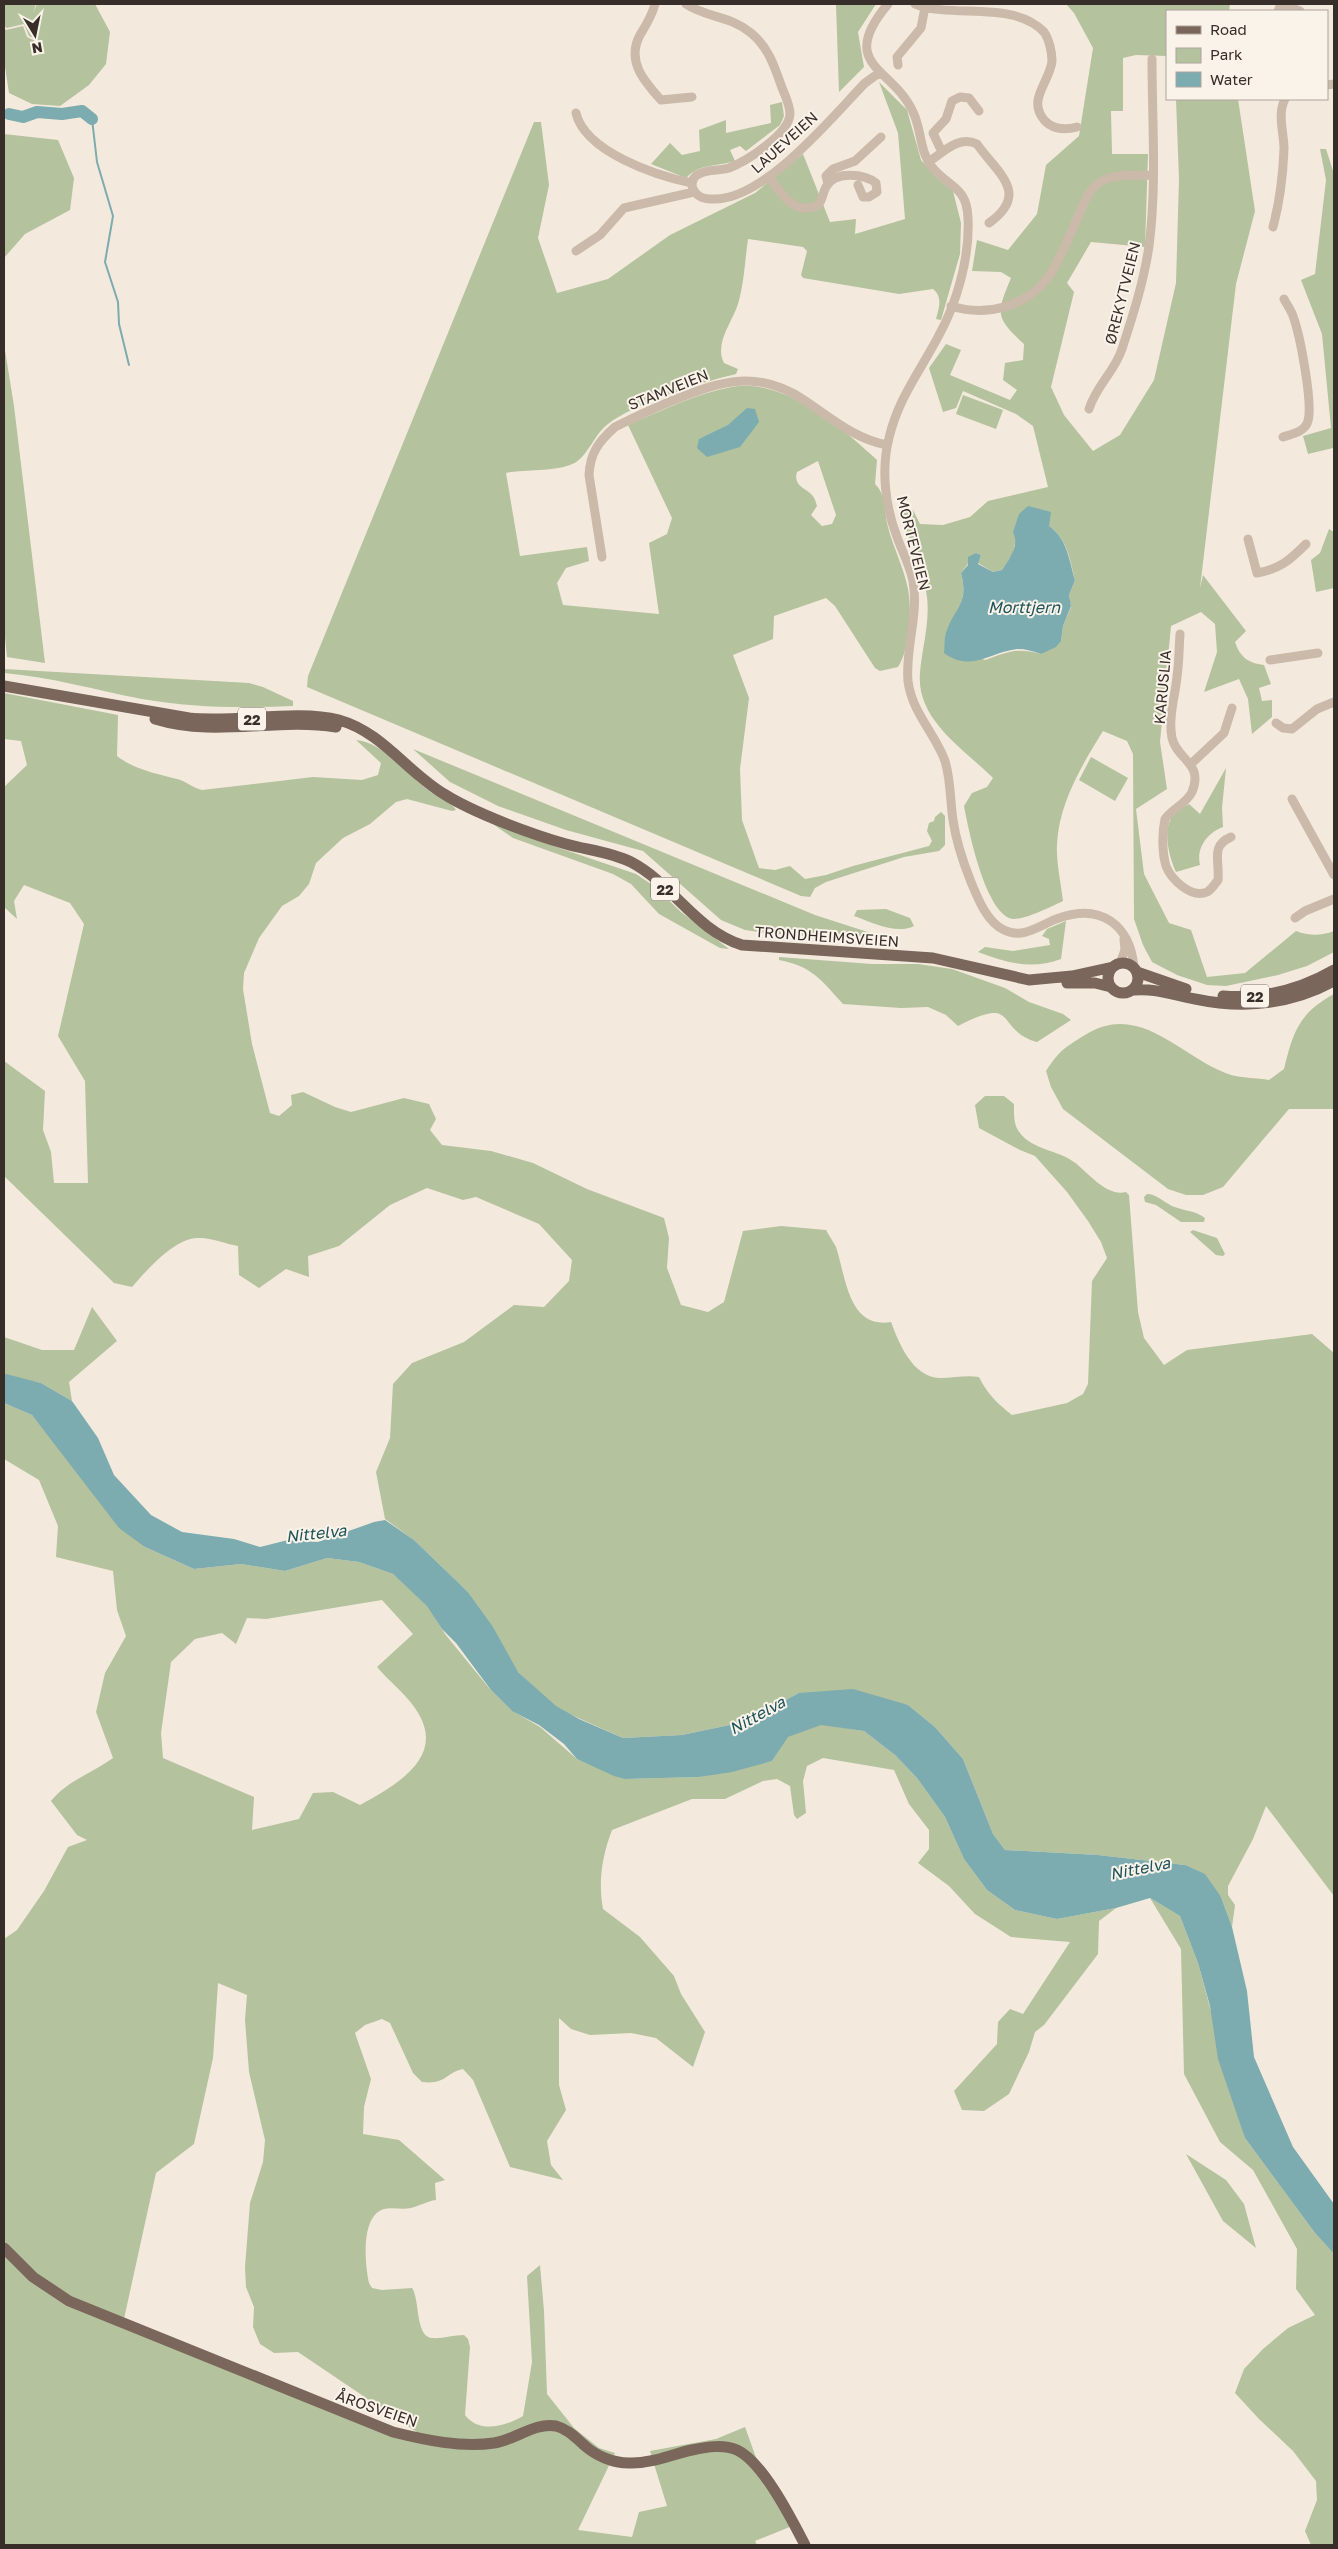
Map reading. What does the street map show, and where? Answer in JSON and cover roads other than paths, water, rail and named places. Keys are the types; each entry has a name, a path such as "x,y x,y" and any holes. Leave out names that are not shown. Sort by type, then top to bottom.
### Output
{"main road":[{"name":"TRONDHEIMSVEIEN","path":"4,686 129,709 209,720 324,717 353,725 390,749 437,790 461,804 554,841 609,854 630,862 653,878 708,928 734,942 775,949 933,958 981,970 1037,980 1072,976 1117,965"},
{"name":"22","path":"1117,965 1136,970 1163,983 1199,993 1240,997 1264,995 1296,987 1334,970"},
{"path":"1111,988 1108,976 1117,965"},
{"name":"TRONDHEIMSVEIEN","path":"981,970 998,980 1019,985 1037,986 1088,982 1111,988"},
{"path":"1134,990 1138,983 1136,970"},
{"name":"22","path":"1111,988 1122,994 1134,990 1159,991 1214,1003 1254,1005 1300,996 1334,982"},
{"name":"ÅROSVEIEN","path":"4,2248 33,2278 69,2301 393,2432 432,2440 485,2444 506,2440 541,2427 553,2426 567,2430 586,2446 602,2456 629,2463 646,2462 710,2447 725,2447 736,2450 753,2463 769,2484 805,2545"}],"street":[{"path":"655,4 636,45 635,58 637,67 644,80 661,100 692,97"},
{"name":"LAUEVEIEN","path":"686,4 735,22 758,40 772,59 790,112 788,122 782,131 753,154 727,168 700,173 693,188 705,198 728,198 757,186 770,177 864,83 879,73"},
{"name":"MORTEVEIEN","path":"888,4 874,22 868,40 870,59 879,73 904,97 912,110 922,151 928,162 935,171 960,191 967,208 968,234 965,260 951,306 939,335 902,397 887,445 885,476 890,514 911,574 914,595 908,668 910,689 917,713 944,760 950,780 956,834 978,898 990,919 1000,928 1010,932 1025,933 1063,917 1086,914 1110,920 1130,944 1136,970"},
{"path":"915,4 925,7 991,7 1016,13 1035,23 1047,38 1052,58 1039,96 1039,109 1042,117 1051,126 1063,129 1077,127"},
{"path":"1281,4 1297,10"},
{"path":"898,64 897,57 921,28 925,7"},
{"name":"ØREKYTVEIEN","path":"1089,409 1098,389 1120,356 1138,296 1150,233 1152,59"},
{"path":"942,152 933,133 946,119 952,101 960,97 969,98 979,111"},
{"path":"1273,227 1281,186 1284,148 1282,106 1285,100"},
{"path":"576,113 581,127 617,157 693,188"},
{"path":"770,177 787,200 802,208 812,208 820,204 828,184 826,176 830,172 855,161 881,137"},
{"path":"928,162 961,142 971,141 977,144 1007,181 1009,193 1003,213 989,223"},
{"path":"951,306 969,310 990,310 1005,307 1025,298 1036,290 1050,275 1094,187 1112,178 1152,175"},
{"path":"828,184 842,177 857,176 873,181 877,186 877,192 869,197 863,196 858,184"},
{"path":"576,251 600,235 624,208 693,188"},
{"path":"1283,437 1298,432 1308,421 1302,353 1293,316 1284,299"},
{"name":"STAMVEIEN","path":"602,557 589,475 589,463 594,450 602,438 615,427 711,385 745,380 776,386 796,395 860,436 887,445"},
{"path":"1248,539 1257,573 1275,570 1287,563 1306,544"},
{"name":"KARUSLIA","path":"1180,634 1178,670 1171,716 1172,738 1180,753 1192,763"},
{"path":"1270,660 1318,653"},
{"path":"1276,723 1283,728 1292,729 1317,709 1334,702"},
{"path":"1231,837 1222,841 1217,848 1218,880 1207,892 1199,893 1189,890 1170,875 1164,860 1164,827 1168,815 1192,792 1194,775 1192,763 1224,733 1232,708"},
{"path":"1292,799 1334,875"},
{"path":"1294,918 1305,911 1334,899"},
{"path":"1117,965 1125,950 1124,936"}],"water":[{"path":"747,408 755,409 759,422 740,447 707,457 697,448 699,439 728,425"},
{"name":"Morttjern","path":"1028,506 1051,512 1049,526 1064,543 1075,580 1069,595 1071,606 1063,626 1061,641 1056,647 1041,654 1017,649 981,660 963,661 954,659 944,653 945,638 962,599 963,584 961,573 968,565 968,557 976,553 981,555 978,564 993,572 1002,570 1014,547 1015,537 1013,532 1019,514"},
{"name":"Nittelva","path":"4,1375 41,1383 72,1401 98,1438 114,1475 151,1515 182,1532 234,1539 260,1547 288,1540 318,1542 374,1522 385,1520 414,1540 468,1592 493,1627 518,1672 556,1706 579,1719 623,1738 682,1735 744,1722 799,1693 853,1689 908,1705 935,1727 963,1759 993,1834 1005,1850 1098,1855 1185,1865 1205,1874 1221,1897 1232,1927 1247,1991 1254,2057 1293,2147 1334,2204 1334,2254 1315,2233 1245,2138 1218,2059 1210,2006 1198,1963 1180,1916 1150,1898 1116,1908 1057,1919 1015,1910 987,1890 964,1859 945,1817 917,1778 895,1755 864,1731 821,1725 788,1737 772,1761 732,1772 699,1777 625,1779 577,1759 564,1744 539,1725 512,1711 491,1690 456,1643 442,1629 427,1606 393,1574 359,1562 327,1558 285,1571 241,1564 194,1569 145,1547 119,1528 32,1415 4,1403"}],"waterway":[{"path":"9,114 23,117 37,112 62,114 82,111 92,119"},
{"path":"92,119 97,162 113,216 105,262 118,302 119,324 129,365"}]}
